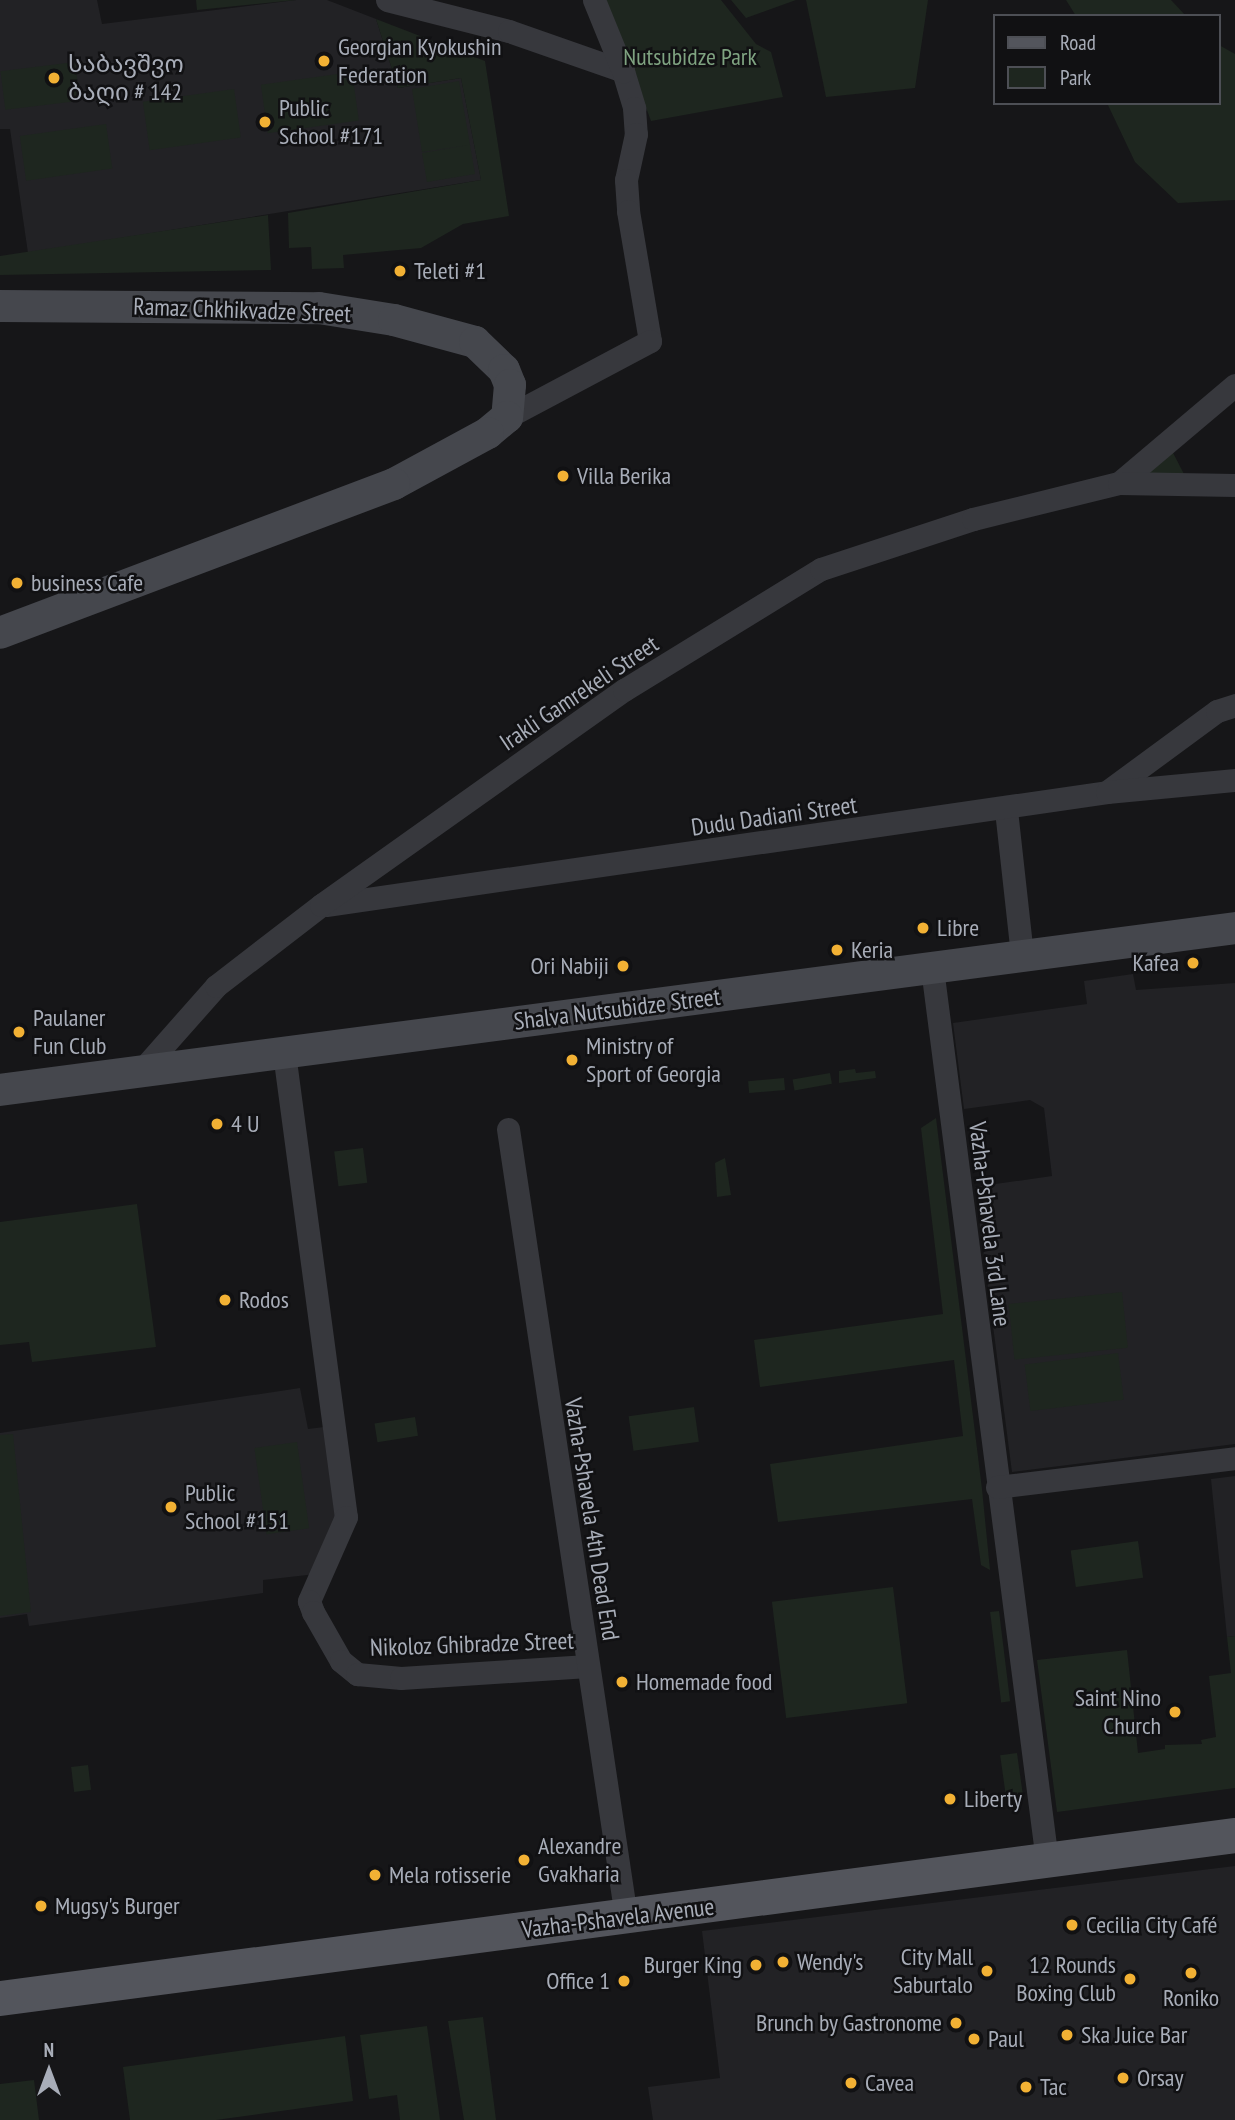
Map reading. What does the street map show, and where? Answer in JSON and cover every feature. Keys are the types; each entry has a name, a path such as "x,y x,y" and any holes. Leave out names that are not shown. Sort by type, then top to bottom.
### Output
{"main road":[{"name":"Ramaz Chkhikvadze Street","path":"0,306 319,308 394,320 475,342 504,370 510,384 507,417"},
{"path":"0,633 394,484 488,433 507,417"},
{"name":"Shalva Nutsubidze Street","path":"0,1090 1235,928"},
{"name":"Vazha-Pshavela Avenue","path":"0,1998 1235,1835"}],"street":[{"path":"387,0 509,31 623,71"},
{"path":"507,417 650,341 628,211 626,180 636,134 634,108 623,71 594,0"},
{"name":"Irakli Gamrekeli Street","path":"1119,483 1235,385"},
{"name":"Irakli Gamrekeli Street","path":"140,1072 216,986 321,905 624,691 821,569 973,519 1119,483 1235,485"},
{"path":"1107,792 1217,711 1235,705"},
{"name":"Dudu Dadiani Street","path":"321,905 1006,810 1107,792 1235,780"},
{"path":"1006,810 1022,956"},
{"name":"Vazha-Pshavela 3rd Lane","path":"932,968 1047,1861"},
{"name":"Nikoloz Ghibradze Street","path":"284,1053 346,1517 309,1601 341,1661 357,1674 401,1678 588,1666"},
{"name":"Vazha-Pshavela 4th Dead End","path":"508,1129 626,1917"},
{"path":"997,1487 1235,1458"}],"shaded area":[{"name":"Public School #171","path":"0,0 97,0 102,24 296,0 327,0 376,19 398,88 461,78 481,180 28,253 10,129 0,129"},
{"path":"1133,974 1136,990 1235,983 1235,1444 1012,1472 975,1187 1052,1176 1044,1108 1030,1100 964,1109 953,1023 1087,1004 1084,981"},
{"name":"Public School #151","path":"300,1388 308,1429 324,1427 341,1502 316,1574 263,1580 263,1593 29,1626 27,1614 0,1618 0,1433"},
{"path":"1235,1476 1235,1636 1227,1637 1211,1479"},
{"name":"City Mall Saburtalo","path":"1235,1866 1235,2120 653,2120 648,2087 720,2078 702,1931"}],"green space":[{"path":"196,0 296,0 197,10"},
{"name":"Nutsubidze Park","path":"606,0 721,0 756,44 771,52 783,97 651,121"},
{"path":"731,0 796,0 746,18"},
{"path":"806,0 928,0 915,88 826,97"},
{"path":"1066,0 1171,0 1184,14 1075,14"},
{"path":"376,19 485,61 509,216 463,224 421,248 343,255 344,268 312,269 311,247 289,248 288,213 481,180 461,78 398,88"},
{"path":"1221,46 1235,54 1235,200 1178,203 1135,162 1108,105 1221,105"},
{"path":"75,62 80,101 5,110 1,71"},
{"path":"352,72 359,121 268,133 261,85"},
{"path":"459,81 475,174 427,182 422,153 469,145 422,152 412,89"},
{"path":"234,89 241,138 150,150 143,102"},
{"path":"106,124 112,169 26,181 20,136"},
{"path":"268,215 271,270 0,275 0,256"},
{"path":"1171,449 1185,476 1146,476 1143,470"},
{"path":"855,1069 856,1073 875,1071 876,1078 839,1083 839,1071"},
{"path":"830,1073 832,1084 794,1090 793,1080"},
{"path":"784,1078 785,1090 749,1093 748,1081"},
{"path":"936,1118 990,1570 981,1565 972,1499 778,1522 770,1464 963,1436 954,1360 760,1387 754,1340 943,1314 921,1128"},
{"path":"363,1148 367,1183 338,1186 334,1152"},
{"path":"725,1158 731,1195 717,1197 715,1163"},
{"path":"137,1204 156,1347 32,1362 29,1342 0,1345 0,1222"},
{"path":"1122,1292 1128,1348 1014,1360 1009,1304"},
{"path":"1118,1353 1124,1400 1030,1411 1025,1364"},
{"path":"694,1407 699,1442 634,1451 629,1416"},
{"path":"415,1417 418,1436 377,1442 375,1423"},
{"path":"13,1434 31,1612 0,1616 0,1435"},
{"path":"297,1442 309,1528 267,1534 254,1448"},
{"path":"1138,1541 1143,1578 1076,1587 1071,1550"},
{"path":"893,1587 907,1703 786,1718 772,1602"},
{"path":"999,1611 1010,1701 1001,1702 990,1612"},
{"path":"1235,1636 1235,1788 1057,1812 1037,1660 1127,1650 1138,1753 1165,1749 1165,1745 1202,1744 1201,1740 1216,1737 1209,1676 1231,1673 1227,1637"},
{"path":"1017,1753 1023,1796 1006,1798 1000,1755"},
{"path":"88,1765 91,1790 74,1792 71,1767"},
{"path":"483,2017 496,2120 464,2120 448,2021"},
{"path":"427,2026 440,2120 400,2120 397,2095 369,2099 360,2035"},
{"path":"345,2036 353,2101 216,2120 130,2120 123,2067"},
{"path":"34,2080 39,2120 0,2120 0,2084"}],"place":[{"name":"Georgian Kyokushin Federation","path":"324,61"},
{"name":"საბავშვო ბაღი # 142","path":"54,78"},
{"name":"Public School #171","path":"265,122"},
{"name":"Teleti #1","path":"400,271"},
{"name":"Villa Berika","path":"563,476"},
{"name":"business Cafe","path":"17,583"},
{"name":"Libre","path":"923,928"},
{"name":"Keria","path":"837,950"},
{"name":"Kafea","path":"1193,963"},
{"name":"Ori Nabiji","path":"623,966"},
{"name":"Paulaner Fun Club","path":"19,1032"},
{"name":"Ministry of Sport of Georgia","path":"572,1060"},
{"name":"4 U","path":"217,1124"},
{"name":"Rodos","path":"225,1300"},
{"name":"Public School #151","path":"171,1507"},
{"name":"Homemade food","path":"622,1682"},
{"name":"Saint Nino Church","path":"1175,1712"},
{"name":"Liberty","path":"950,1799"},
{"name":"Alexandre Gvakharia","path":"524,1860"},
{"name":"Mela rotisserie","path":"375,1875"},
{"name":"Mugsy's Burger","path":"41,1906"},
{"name":"Cecilia City Café","path":"1072,1925"},
{"name":"Wendy's","path":"783,1962"},
{"name":"Burger King","path":"756,1965"},
{"name":"City Mall Saburtalo","path":"987,1971"},
{"name":"Roniko","path":"1191,1973"},
{"name":"12 Rounds Boxing Club","path":"1130,1979"},
{"name":"Office 1","path":"624,1981"},
{"name":"Brunch by Gastronome","path":"956,2023"},
{"name":"Ska Juice Bar","path":"1067,2035"},
{"name":"Paul","path":"974,2039"},
{"name":"Orsay","path":"1123,2078"},
{"name":"Cavea","path":"851,2083"},
{"name":"Tac","path":"1026,2087"}]}
